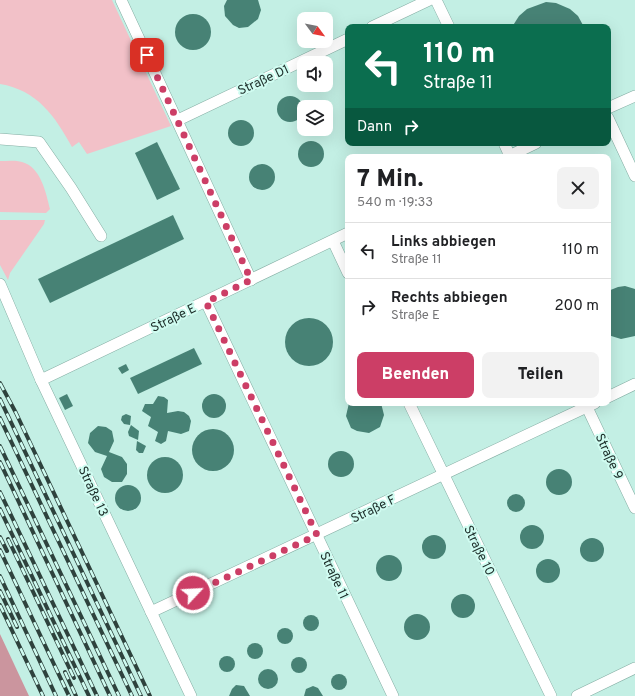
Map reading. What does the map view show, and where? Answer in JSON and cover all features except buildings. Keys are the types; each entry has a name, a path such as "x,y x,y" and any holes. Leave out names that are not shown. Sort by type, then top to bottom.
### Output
{"lane":[{"path":"378,24 429,0"},
{"path":"436,0 448,24"},
{"path":"123,1 251,280"},
{"name":"Straße D1","path":"178,120 345,39"},
{"path":"611,107 635,96"},
{"path":"611,124 635,176"},
{"path":"0,139 39,142 71,188 101,236"},
{"path":"513,154 530,146"},
{"name":"Straße E","path":"41,380 345,235"},
{"path":"333,241 345,267"},
{"name":"Straße 13","path":"0,284 41,380 191,696"},
{"name":"Straße 11","path":"206,302 393,696"},
{"path":"611,396 635,384"},
{"name":"Straße 10","path":"410,406 442,474 551,696"},
{"name":"Straße F","path":"151,612 317,535 585,406"},
{"name":"Straße 9","path":"590,406 635,508"},
{"path":"577,696 635,668"}],"shaded area":[{"path":"0,0 112,0 171,126 87,154 79,142 72,147 52,115 35,98 13,87 0,84"},
{"path":"0,161 20,161 34,169 42,181 47,196 50,209 46,213 0,212"},
{"path":"0,220 45,220 44,224 10,273 8,280 0,265"},
{"path":"0,634 29,696 0,696"}],"railway":[{"path":"0,383 16,413 150,696"},
{"path":"0,399 141,696"},
{"path":"0,418 132,696"},
{"path":"0,446 119,696"},
{"path":"0,462 110,696"},
{"path":"0,492 97,696"},
{"path":"0,509 89,696"},
{"path":"0,537 7,551"},
{"path":"8,539 74,678"},
{"path":"0,550 69,696"},
{"path":"0,576 56,696"},
{"path":"0,591 17,627"},
{"path":"0,605 43,696"},
{"path":"65,672 76,696"}],"route":[{"path":"147,55 251,280 206,302 317,535 193,593"}]}
